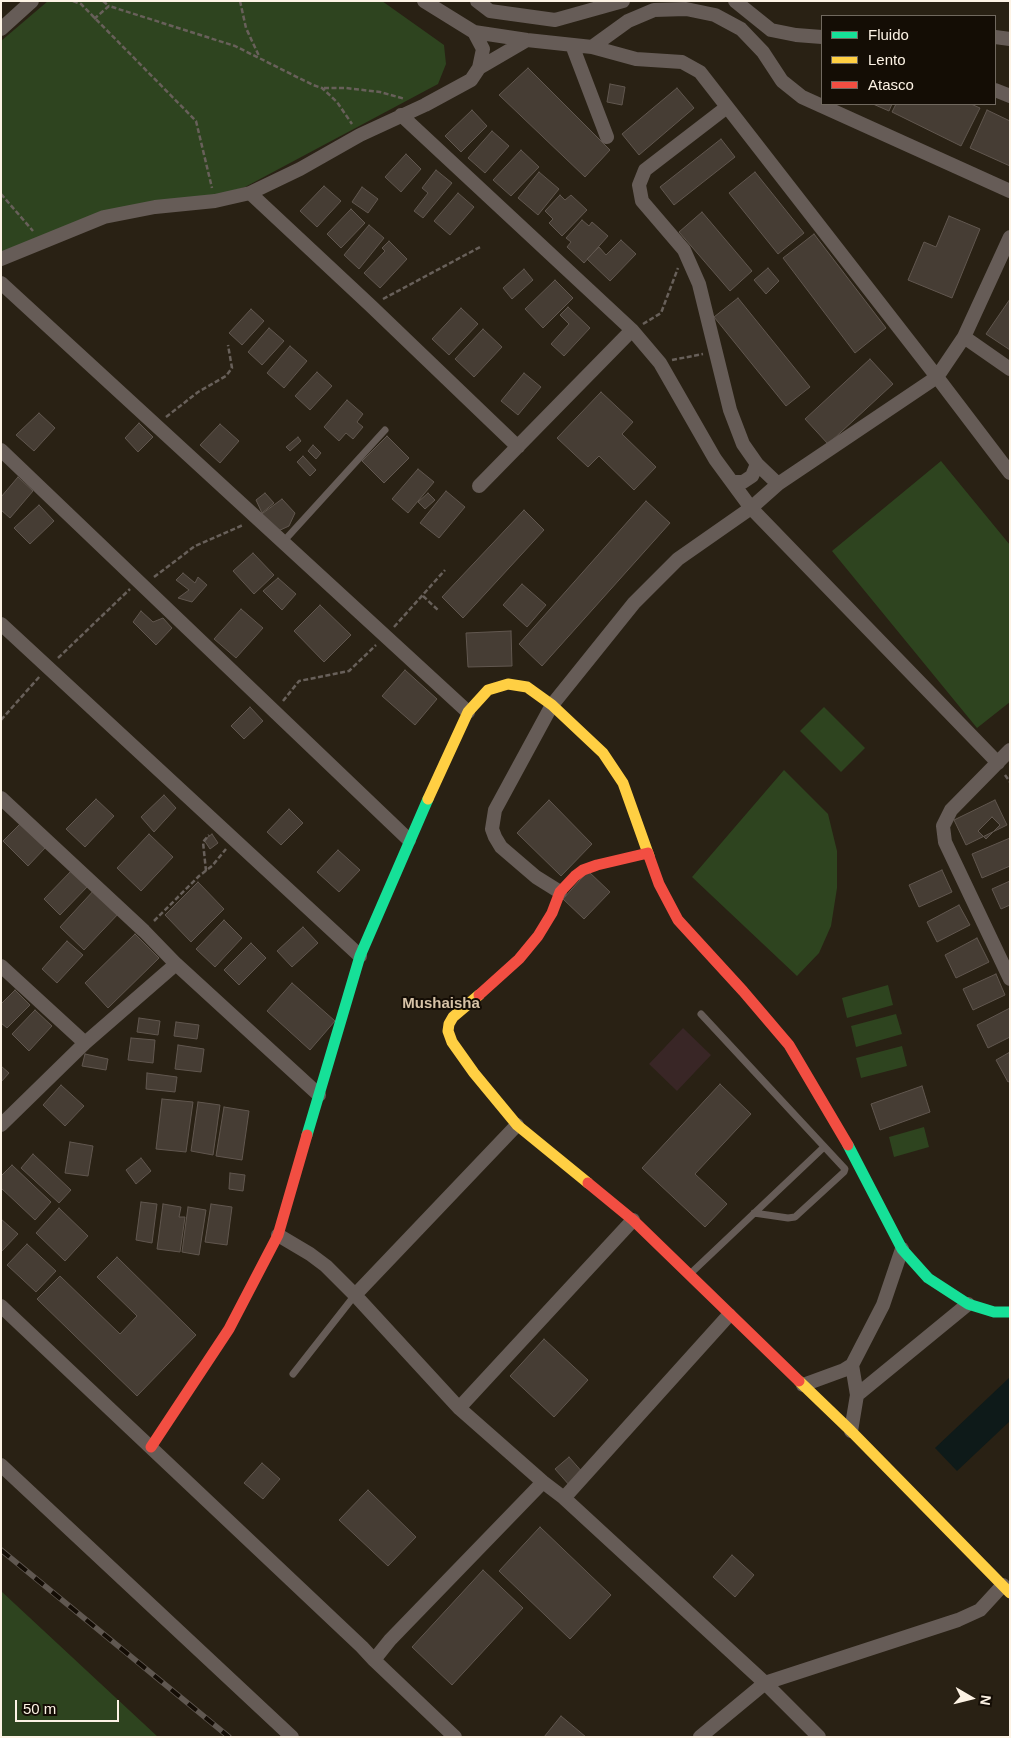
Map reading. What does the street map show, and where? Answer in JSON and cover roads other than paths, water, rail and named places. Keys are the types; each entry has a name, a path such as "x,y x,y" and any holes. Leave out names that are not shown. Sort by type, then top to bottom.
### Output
{"street":[{"path":"1,29 32,1"},
{"path":"424,1 474,32 592,47 636,58 682,62 700,72 937,376 1010,473"},
{"path":"477,1 490,11 555,20 623,1"},
{"path":"735,1 771,30 796,35 821,37"},
{"path":"592,47 628,21 654,10 686,8 715,16 741,29 763,52 782,81 802,97 1010,191"},
{"path":"1,259 104,217 155,207 215,201 250,194 300,169 360,135 471,80 479,68 483,49 474,32"},
{"path":"996,37 1010,39"},
{"path":"479,68 527,40"},
{"path":"572,45 607,137"},
{"path":"996,90 1010,96"},
{"path":"727,107 645,170 639,185 642,201 684,250 700,284 730,410 743,444 757,464 778,484"},
{"path":"402,115 632,330 660,363 715,459 750,508 998,763"},
{"path":"250,194 371,306 518,447"},
{"path":"560,892 536,877 501,847 492,829 495,810 552,705 634,603 678,559 750,508 778,484 937,376 964,337 1010,237"},
{"path":"1,283 157,424 468,712"},
{"path":"480,486 632,330"},
{"path":"964,337 1010,369"},
{"path":"1,450 409,840"},
{"path":"733,482 743,482 752,476 757,464"},
{"path":"1,624 360,956"},
{"path":"151,1447 230,1329 278,1234 360,956 409,840 468,712 488,690 508,684 527,687 552,705 603,753 624,783 659,884 678,920 789,1045 841,1131 902,1249 928,1278 968,1304 994,1312 1010,1312"},
{"path":"1010,750 951,810 943,826 945,842 1010,979"},
{"path":"1,798 144,931 176,964 319,1095"},
{"path":"648,853 614,860 579,873 560,892 552,913 538,936 519,958 496,981 453,1017 448,1031 452,1042 474,1073 517,1125 633,1220 728,1315 851,1431 1007,1589 980,1610 958,1620 765,1683 700,1737"},
{"path":"1,1125 85,1043 176,964"},
{"path":"1,966 85,1043"},
{"path":"355,1295 517,1125"},
{"path":"459,1408 633,1220"},
{"path":"278,1234 326,1266 459,1408 543,1482 564,1498 765,1683 819,1737"},
{"path":"851,1431 857,1395 852,1365 883,1305 902,1249"},
{"path":"857,1395 968,1304"},
{"path":"1,1306 362,1646 374,1660 455,1737"},
{"path":"564,1498 728,1315"},
{"path":"803,1385 852,1365"},
{"path":"1,1465 292,1737"},
{"path":"374,1660 390,1640 543,1482"}],"lane":[{"path":"283,542 385,430"},
{"path":"701,1014 844,1167 844,1172 795,1216 788,1218 754,1214"},
{"path":"688,1276 824,1147"},
{"path":"293,1374 355,1295"}],"railway":[{"path":"1,1550 229,1737"}],"district":[{"name":"Mushaisha","path":"441,1004"}]}
